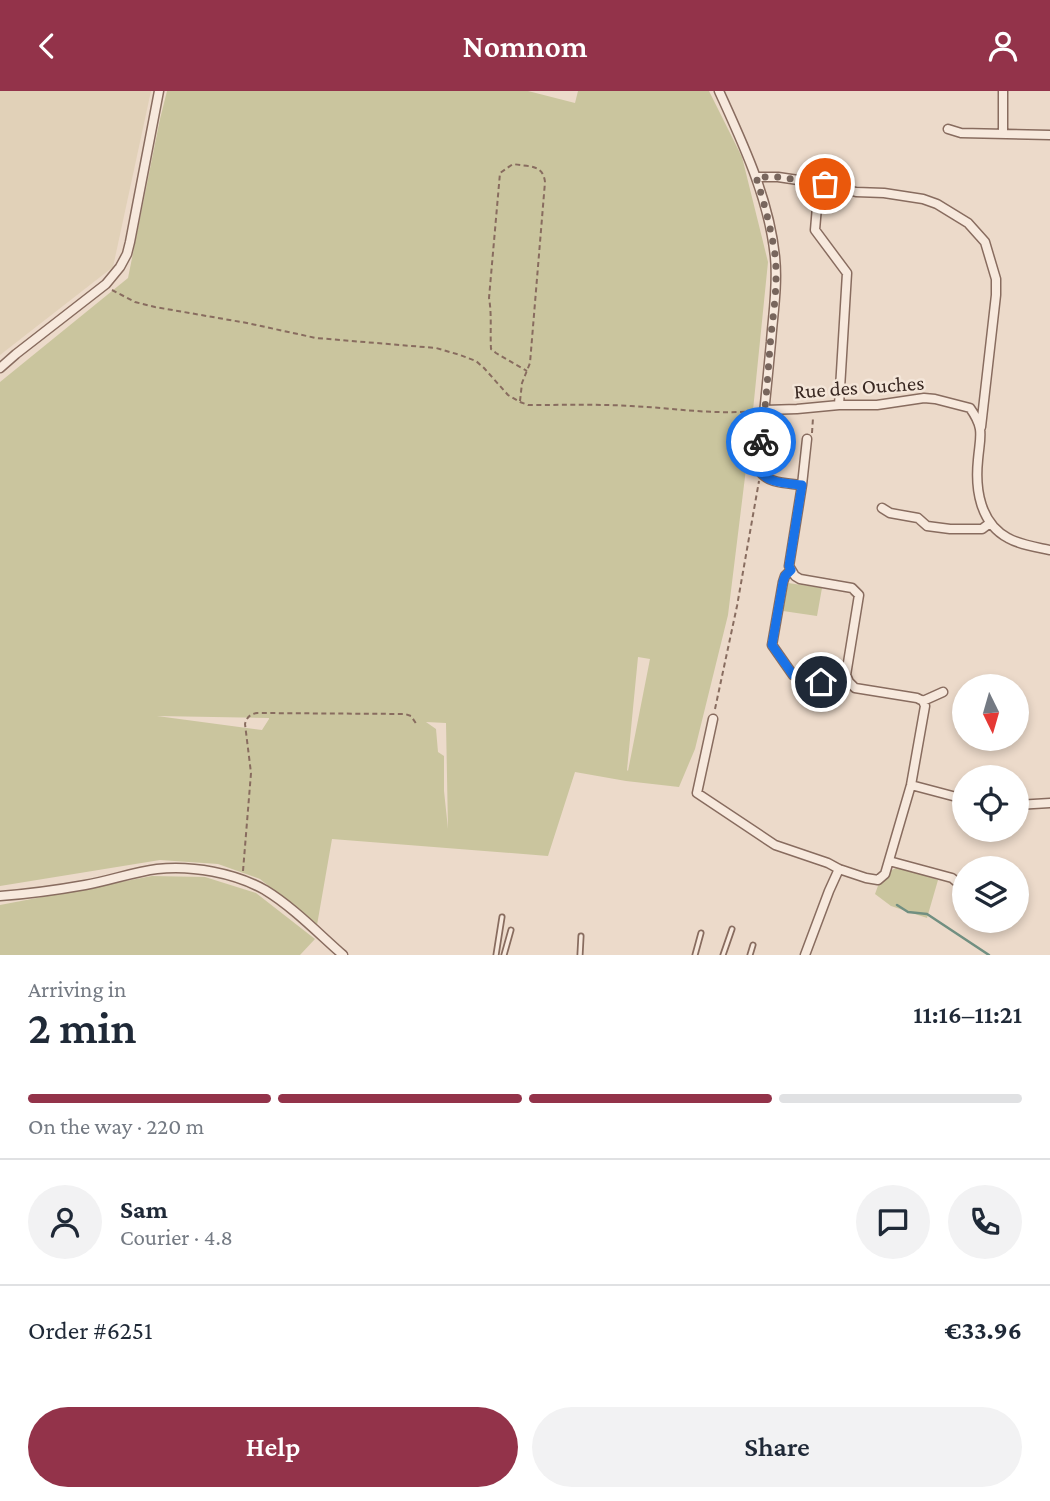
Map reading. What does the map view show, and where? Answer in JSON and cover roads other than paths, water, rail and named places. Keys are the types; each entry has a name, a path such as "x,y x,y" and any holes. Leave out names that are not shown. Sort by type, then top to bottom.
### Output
{"street":[{"path":"0,368 106,284 120,267 127,254 159,91"},
{"name":"Rue des Ouches","path":"719,91 756,177 775,257 776,282 765,410 877,405 924,398 971,409"},
{"path":"1003,91 1003,134"},
{"path":"948,129 961,133 1050,135"},
{"path":"756,177 778,177 856,192 923,199 937,204 968,223 985,242 996,279 977,485 984,512 997,531 1026,545 1050,550"},
{"path":"825,184 818,195 815,230 847,273 839,405"},
{"path":"981,427 971,409 984,403"},
{"path":"765,410 758,469 768,480 802,485"},
{"path":"807,439 789,566 800,579 852,588 859,595 846,675 849,682 855,688 923,701"},
{"path":"882,508 890,513 918,518 927,526 982,529 990,523"},
{"path":"791,570 783,582 772,645 793,675 842,686 849,682"},
{"path":"923,701 943,692"},
{"path":"713,719 697,793 775,845 839,869 878,880 886,874 911,785 925,711 923,701"},
{"path":"911,785 952,796"},
{"path":"1029,804 1050,803"},
{"path":"889,861 952,878"},
{"path":"0,896 85,885 156,869 206,871 240,879 265,890 343,955"},
{"path":"805,955 839,869"}],"lane":[{"path":"496,955 502,916"},
{"path":"723,955 732,929"},
{"path":"505,955 511,930"},
{"path":"695,955 701,933"},
{"path":"580,955 582,936"},
{"path":"750,955 753,945"}],"waterway":[{"path":"897,905 908,912 927,914 989,955"}]}
